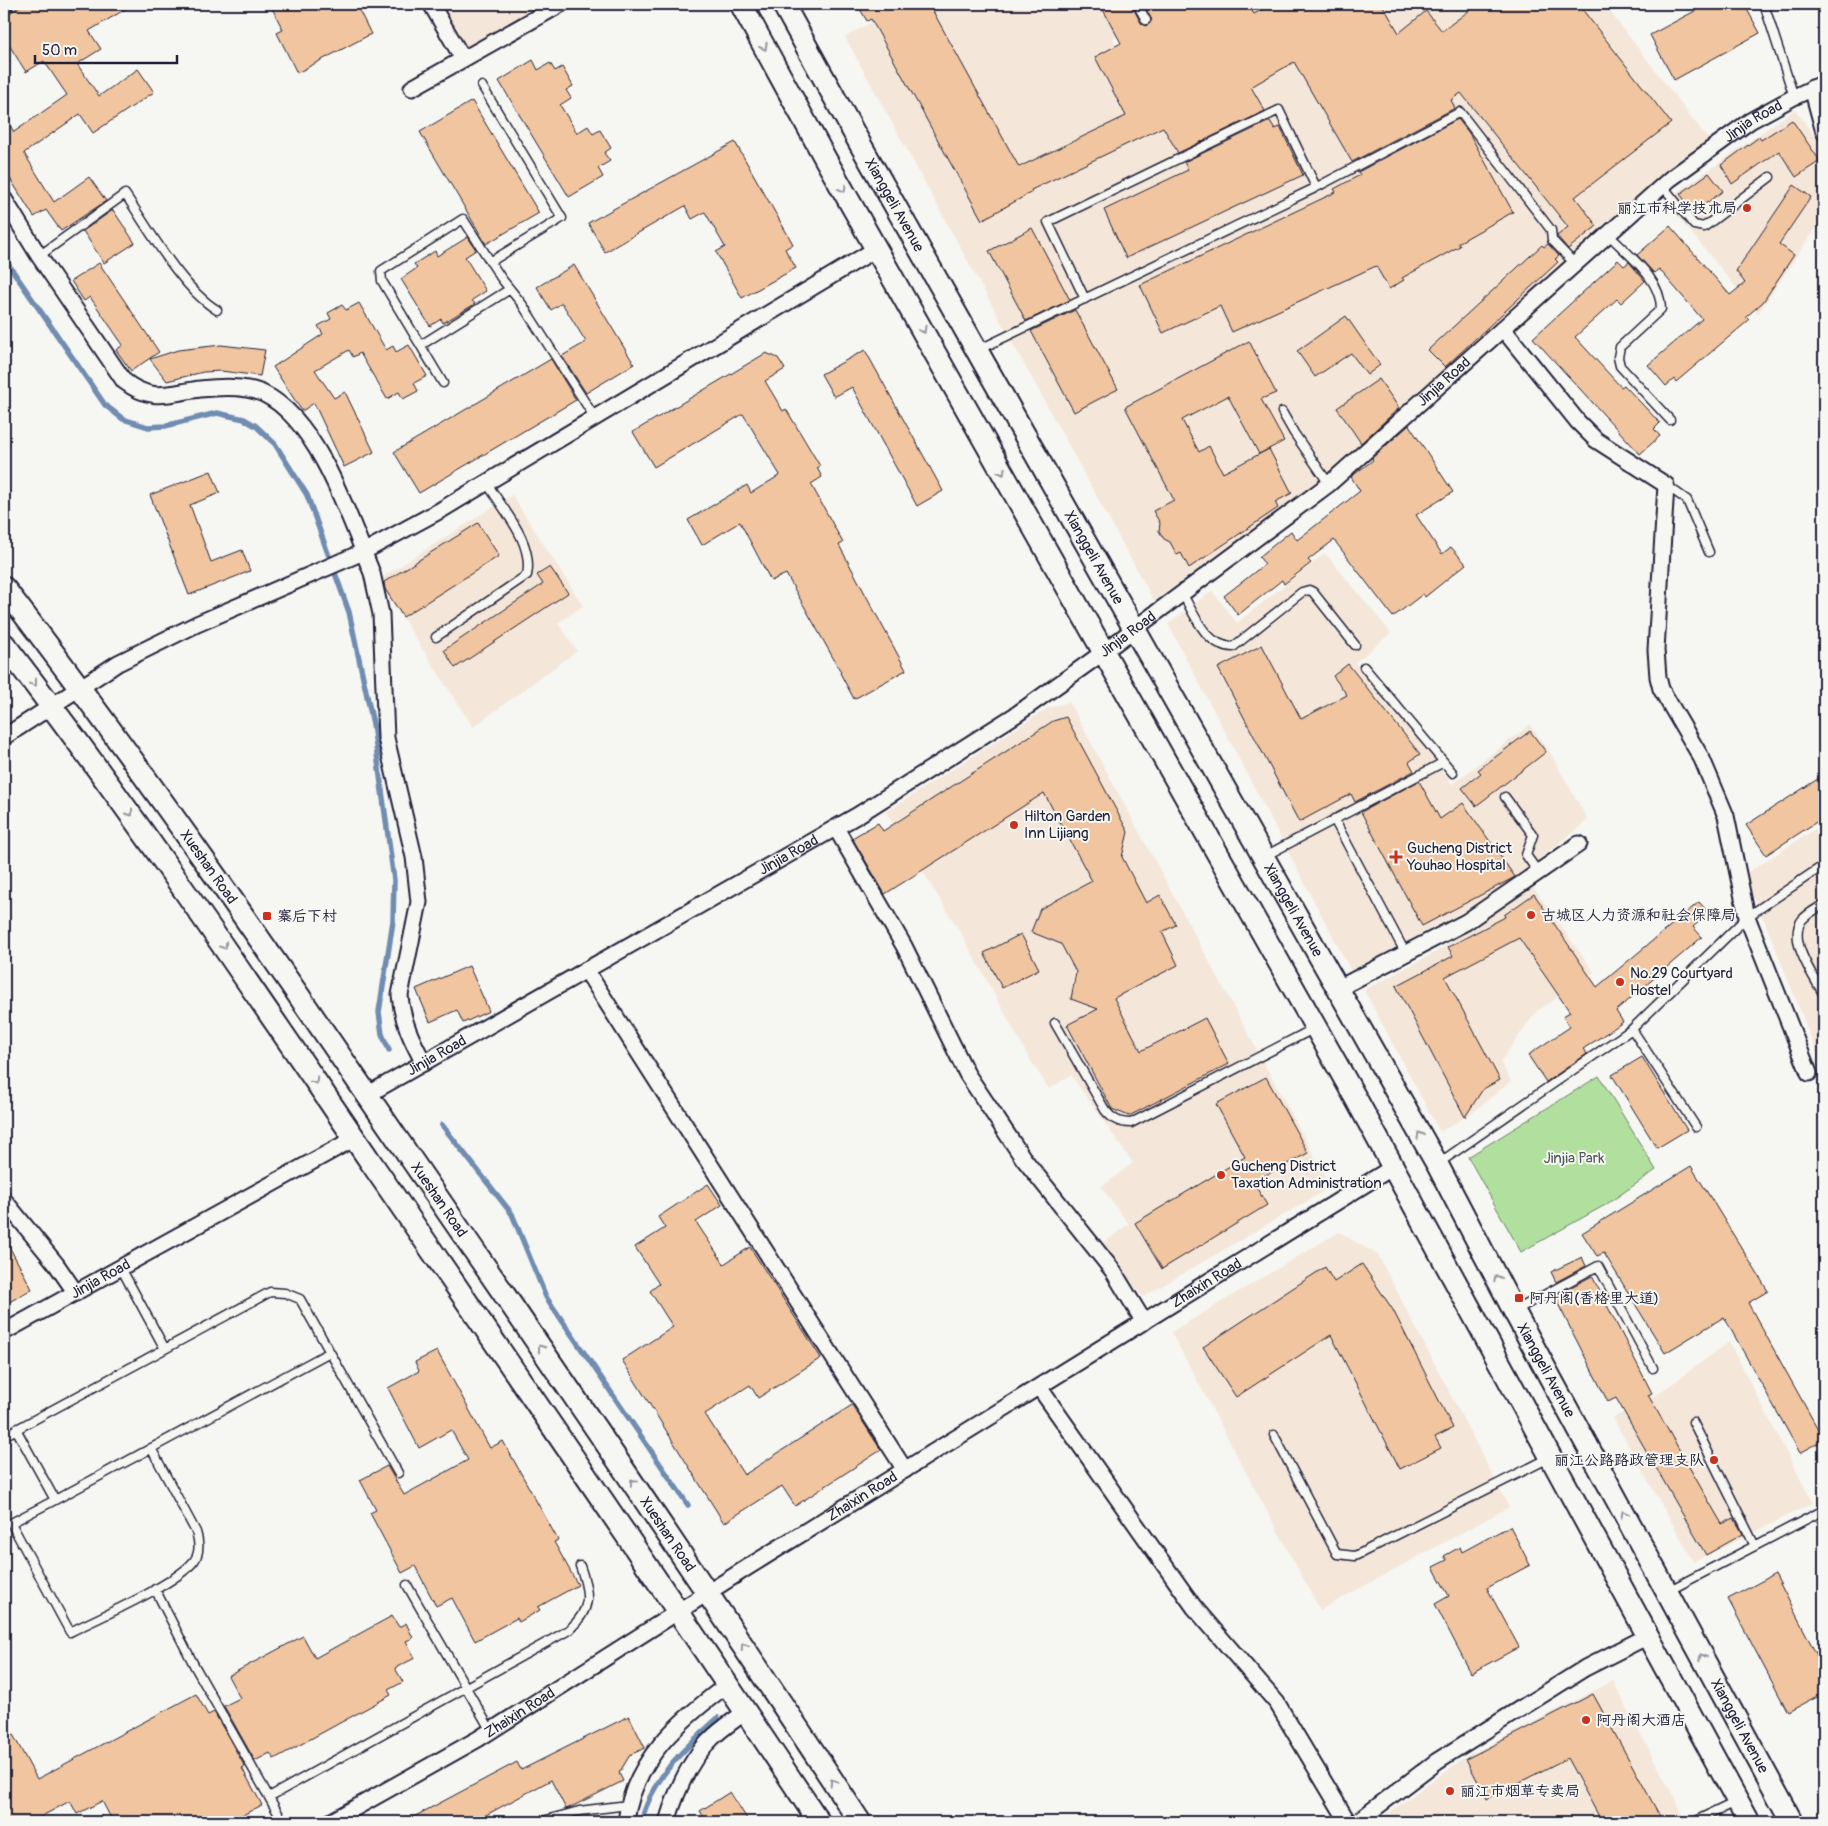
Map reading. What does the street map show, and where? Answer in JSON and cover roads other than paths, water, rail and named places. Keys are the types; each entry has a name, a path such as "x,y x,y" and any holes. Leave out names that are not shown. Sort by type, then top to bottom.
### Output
{"main road":[{"path":"741,4 876,249 1316,1027 1749,1822"},
{"name":"Xianggeli Avenue","path":"783,4 1437,1164 1514,1311 1792,1822"},
{"name":"Xueshan Road","path":"4,588 191,839 708,1593 860,1822"},
{"path":"4,644 168,867 680,1611 819,1822"}],"street":[{"path":"431,4 463,59"},
{"path":"412,88 561,4"},
{"path":"1818,86 1824,132"},
{"name":"Jinjia Road","path":"367,1095 836,828 946,760 1104,652 1329,484 1504,330 1662,185 1750,121 1818,86"},
{"path":"4,199 39,256 118,374 132,387 140,392 159,396 215,388 247,390 263,394 281,406 297,421 317,447 372,573 381,614 386,738 395,783 409,829 419,902 400,996 405,1026 424,1063"},
{"path":"4,737 118,663 197,624 363,552 487,483 876,249"},
{"path":"1504,330 1578,422 1596,440 1666,485 1656,650 1658,677 1661,689 1702,759 1726,816 1747,916 1809,1073"},
{"path":"836,828 904,946 967,1074 1023,1158 1113,1271 1144,1322"},
{"path":"1337,989 1466,922 1579,844"},
{"path":"586,970 905,1470"},
{"name":"Jinjia Road","path":"4,1332 355,1138"},
{"name":"Zhaixin Road","path":"334,1821 491,1731 708,1593 1393,1167"},
{"path":"4,1200 56,1264 76,1293"},
{"path":"1039,1387 1194,1607 1277,1703 1348,1822"},
{"path":"1357,1822 1445,1756 1585,1668 1648,1636"},
{"path":"626,1822 632,1790 647,1762 691,1712 728,1684"},
{"path":"667,1822 682,1782 694,1762 712,1737 746,1711"}],"lane":[{"path":"1137,4 1146,20"},
{"path":"1764,4 1794,97"},
{"path":"482,86 562,218 490,262"},
{"path":"1085,298 1048,222 1279,110 1316,187"},
{"path":"977,350 1316,187 1460,112 1551,230 1552,240 1575,264"},
{"path":"1662,185 1694,225 1704,227 1770,177"},
{"path":"39,256 125,194 189,286 202,302 216,310"},
{"path":"443,383 382,281 381,270 463,220 490,262 522,304 595,418"},
{"path":"1608,234 1654,283 1661,297 1661,309 1620,346 1618,358 1620,366 1670,420"},
{"path":"421,345 510,289"},
{"path":"1282,412 1329,484"},
{"path":"436,637 527,575 529,560 524,542 487,483"},
{"path":"1666,485 1688,500 1709,552"},
{"path":"1182,593 1210,639 1218,645 1233,646 1302,592 1308,590 1313,592 1355,645"},
{"path":"1364,667 1453,774"},
{"path":"1263,857 1444,762"},
{"path":"1505,798 1533,836 1526,855 1538,872"},
{"path":"1334,819 1407,954"},
{"path":"1437,1164 1632,1029 1747,916 1824,866"},
{"path":"1824,904 1801,922 1798,932 1798,947 1824,995"},
{"path":"1055,1022 1105,1110 1113,1118 1125,1123 1131,1123 1316,1027"},
{"path":"1632,1029 1696,1126"},
{"path":"1514,1311 1598,1266 1653,1368"},
{"path":"121,1268 165,1349"},
{"path":"4,1436 270,1292 277,1292 300,1299 398,1473"},
{"path":"152,1448 196,1532 199,1545 194,1562 155,1589 70,1632 12,1523 330,1352"},
{"path":"1694,1422 1755,1546"},
{"path":"16,1429 55,1500"},
{"path":"1274,1435 1337,1554 1355,1556 1551,1457"},
{"path":"1667,1592 1824,1510"},
{"path":"269,1797 569,1630 584,1613 588,1597 588,1589 580,1566"},
{"path":"407,1585 491,1731"},
{"path":"155,1589 194,1665 284,1822"},
{"path":"1694,1822 1738,1801"},
{"path":"539,1822 579,1811 628,1805"}],"waterway":[{"path":"4,258 105,405 123,419 148,427 165,426 217,413 244,419 256,426 275,444 307,495 349,612 373,724 394,880 393,921 379,1012 382,1034 389,1050"},
{"path":"442,1125 512,1214 546,1297 688,1505"},
{"path":"641,1822 653,1791 671,1764 718,1718"}],"place":[{"name":"丽江市科学技术局","path":"1747,208"},
{"name":"Hilton Garden Inn Lijiang","path":"1014,825"},
{"name":"Gucheng District Youhao Hospital","path":"1396,857"},
{"name":"古城区人力资源和社会保障局","path":"1531,915"},
{"name":"寨后下村","path":"267,916"},
{"name":"No.29 Courtyard Hostel","path":"1620,982"},
{"name":"Gucheng District Taxation Administration","path":"1221,1175"},
{"name":"阿丹阁(香格里大道)","path":"1519,1298"},
{"name":"丽江公路路政管理支队","path":"1714,1460"},
{"name":"阿丹阁大酒店","path":"1586,1720"},
{"name":"丽江市烟草专卖局","path":"1450,1791"}],"park label":[{"name":"Jinjia Park","path":"1574,1158"}]}
